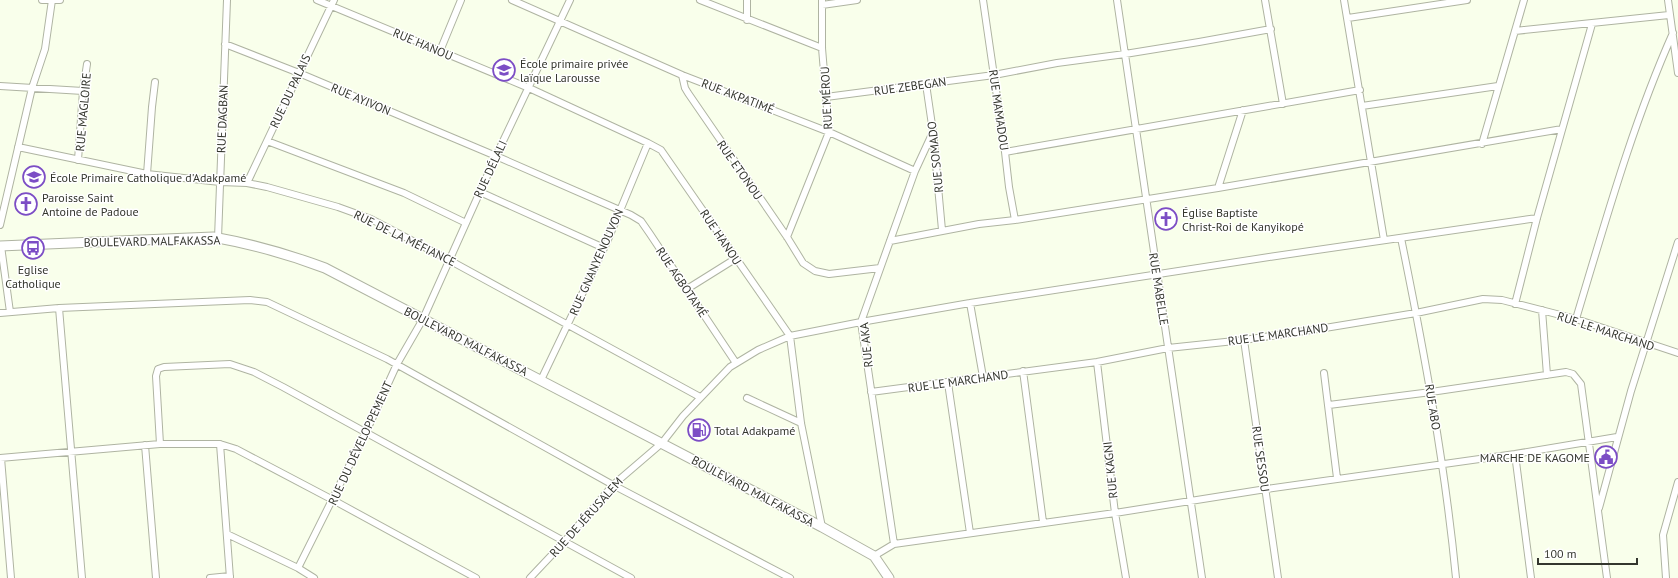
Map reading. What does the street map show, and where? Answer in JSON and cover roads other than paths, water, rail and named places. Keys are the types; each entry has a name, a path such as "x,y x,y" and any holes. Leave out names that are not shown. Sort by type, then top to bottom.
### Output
{"street":[{"path":"42,0 60,0"},
{"path":"0,225 32,88 45,49 52,0"},
{"name":"RUE DAGBAN","path":"218,238 227,0"},
{"name":"RUE HANOU","path":"317,0 332,3 528,88 648,143 663,152 790,336"},
{"path":"440,51 461,0"},
{"name":"RUE AKPATIMÉ","path":"512,0 682,75 829,132 915,171"},
{"name":"RUE DÉLALI","path":"423,319 496,156 570,0"},
{"path":"700,0 747,20 822,48"},
{"path":"747,0 747,20"},
{"path":"822,3 857,0"},
{"name":"RUE MAMADOU","path":"983,0 1015,220"},
{"name":"RUE MABELLE","path":"1117,0 1156,275 1202,578"},
{"path":"1265,0 1283,104"},
{"path":"1344,0 1384,240"},
{"path":"1348,18 1467,0"},
{"path":"1482,144 1524,0"},
{"path":"1576,319 1627,156 1660,62 1673,33 1675,26 1669,15 1668,0"},
{"name":"RUE DU PALAIS","path":"247,183 332,3"},
{"name":"RUE MÉROU","path":"787,237 829,132 822,48 822,3"},
{"path":"1515,31 1669,15"},
{"path":"1515,304 1537,218 1592,24"},
{"name":"RUE ZEBEGAN","path":"826,97 994,75 1057,63 1125,54 1271,29"},
{"path":"1673,33 1678,73"},
{"name":"RUE AYIVON","path":"225,44 299,73 621,210"},
{"name":"RUE MAGLOIRE","path":"78,160 83,91 87,64"},
{"name":"RUE ETONOU","path":"682,75 683,83 688,93 787,237 803,263 815,271 829,274 880,268"},
{"path":"147,174 155,82"},
{"name":"RUE SOMADO","path":"926,84 933,132 942,230"},
{"path":"0,86 83,91"},
{"path":"1362,106 1498,86"},
{"path":"1005,152 1135,128 1360,90"},
{"path":"1218,188 1243,110"},
{"path":"890,241 942,230 1146,200 1482,144 1562,129"},
{"name":"RUE AKA","path":"894,544 861,322 915,171 933,132"},
{"path":"267,141 404,193 466,223"},
{"name":"RUE GNANYENOUVON","path":"541,380 604,248 648,143"},
{"name":"RUE DE LA MÉFIANCE","path":"18,147 147,174 220,182 247,183 267,187 338,207 370,219 449,260 700,397"},
{"path":"480,192 604,248"},
{"name":"RUE AGBOTAMÉ","path":"621,210 641,221 736,363"},
{"name":"RUE DE JÉRUSALEM","path":"530,578 564,542 613,485 662,443 700,397 736,363 758,350 790,336 861,322 970,304 1537,218"},
{"name":"BOULEVARD MALFAKASSA","path":"0,246 150,239 218,238 247,243 287,254 326,268 822,527 874,556 889,578"},
{"name":"RUE ABO","path":"1401,238 1431,392 1456,578"},
{"path":"1598,511 1618,437 1678,242"},
{"path":"0,246 10,312"},
{"path":"687,289 735,258"},
{"name":"RUE LE MARCHAND","path":"872,392 1097,362 1168,348 1244,340 1416,313 1484,299 1496,298 1576,319 1678,354"},
{"path":"0,313 59,308 250,300 267,302 397,364 613,485 790,578"},
{"path":"970,304 983,377"},
{"path":"59,308 82,578"},
{"path":"1542,310 1547,375"},
{"name":"RUE DU DÉVELOPPEMENT","path":"298,568 366,432 397,364 423,319"},
{"path":"790,336 801,424 822,527"},
{"name":"RUE SESSOU","path":"1244,340 1278,578"},
{"name":"RUE KAGNI","path":"1097,362 1115,513 1126,578"},
{"path":"160,444 156,376 158,369 164,367 230,364 254,372 631,578"},
{"path":"1023,371 1043,522"},
{"path":"1329,405 1566,372 1573,374 1581,384 1607,578"},
{"path":"1324,373 1337,478"},
{"path":"948,383 970,533"},
{"path":"747,398 801,424"},
{"path":"874,556 894,544 1115,513 1337,478 1442,465 1618,437"},
{"path":"210,578 230,577 220,444"},
{"path":"11,578 1,458 144,445 220,444 236,449 476,578"},
{"path":"144,445 156,578"},
{"path":"1515,454 1531,578"},
{"path":"1666,578 1663,535 1678,482"},
{"path":"227,534 298,568 314,578"}],"place":[{"name":"École primaire privée laïque Larousse","path":"504,70"},
{"name":"École Primaire Catholique d'Adakpamé","path":"34,177"},
{"name":"Paroisse Saint Antoine de Padoue","path":"26,204"},
{"name":"Église Baptiste Christ-Roi de Kanyikopé","path":"1166,219"},
{"name":"Eglise Catholique","path":"33,248"},
{"name":"Total Adakpamé","path":"699,430"},
{"name":"MARCHE DE KAGOME","path":"1606,457"}]}
